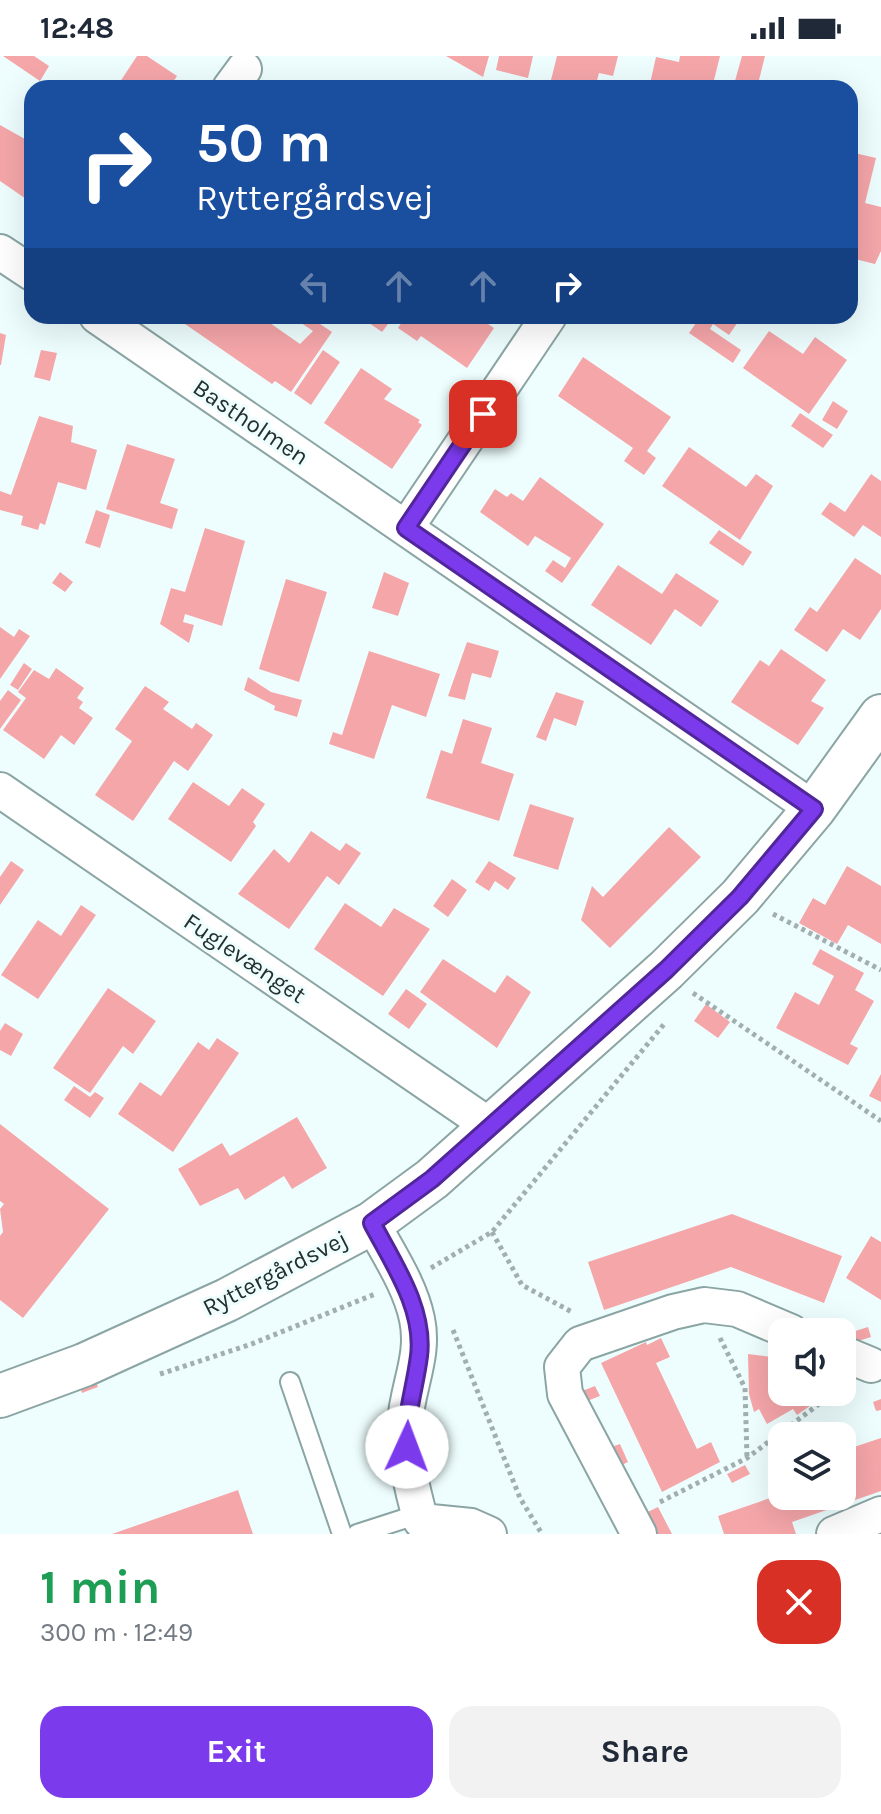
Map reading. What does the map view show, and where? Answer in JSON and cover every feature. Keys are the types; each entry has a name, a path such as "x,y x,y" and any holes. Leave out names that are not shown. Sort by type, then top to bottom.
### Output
{"street":[{"path":"0,252 24,268"},
{"name":"Bastholmen","path":"109,324 814,809"},
{"path":"406,528 544,324"},
{"name":"Ryttergårdsvej","path":"0,1396 84,1365 227,1300 372,1223 432,1179 666,970 740,897 814,809 881,716"},
{"name":"Fuglevænget","path":"0,790 490,1126"},
{"path":"372,1223 404,1283 417,1318 420,1353 405,1422 409,1473 422,1523 471,1526 489,1534"},
{"path":"635,1525 565,1394 562,1367 580,1344 704,1305 737,1309 768,1322"},
{"path":"834,1534 881,1514"}],"lane":[{"path":"290,1382 342,1534"},
{"path":"357,1534 422,1523"}],"path":[{"path":"740,897 881,970"},
{"path":"692,992 881,1121"},
{"path":"492,1232 522,1285 611,1333"},
{"path":"429,1270 434,1283"},
{"path":"704,1305 745,1388 747,1458"},
{"path":"450,1322 520,1498 542,1534"},
{"path":"635,1525 747,1458 816,1406"}],"building":[{"path":"3,56 34,56 49,66 39,80"},
{"path":"137,56 147,56 177,76 174,80 121,80"},
{"path":"446,56 489,56 483,77"},
{"path":"499,56 533,56 528,78 496,70"},
{"path":"557,56 618,56 613,76 599,73 597,80 551,80"},
{"path":"680,56 720,56 714,80 651,80 656,57 679,62"},
{"path":"742,56 765,56 759,80 735,80"},
{"path":"0,125 24,138 24,198 0,181"},
{"path":"858,154 876,158 865,203 881,207 881,251 875,264 858,260"},
{"path":"185,324 271,324 300,344 313,331 303,324 320,324 332,332 291,392 275,381 272,384"},
{"path":"370,324 388,324 382,332"},
{"path":"401,324 488,324 494,328 467,368 421,336 417,341 398,328"},
{"path":"695,324 713,324 710,329 741,350 733,363 689,333"},
{"path":"713,324 737,324 729,335"},
{"path":"769,331 803,354 815,337 847,360 809,414 743,368"},
{"path":"0,333 6,335 1,365 0,365"},
{"path":"41,350 57,353 50,381 34,377"},
{"path":"323,350 340,362 311,405 294,393"},
{"path":"583,357 671,417 647,451 656,458 644,475 624,461 633,448 558,396"},
{"path":"361,368 392,389 384,399 420,420 418,422 422,425 392,469 324,423"},
{"path":"833,401 848,411 837,429 822,420"},
{"path":"800,413 833,435 823,448 791,426"},
{"path":"39,416 73,426 71,442 97,450 86,490 58,482 45,525 40,523 38,530 21,525 23,516 0,510 0,491 11,495"},
{"path":"127,444 175,459 160,503 178,509 172,529 106,509"},
{"path":"689,447 746,487 756,474 773,486 740,540 662,486"},
{"path":"871,474 881,481 881,537 863,525 854,537 821,514 830,502 845,512"},
{"path":"540,477 604,524 562,583 545,571 553,560 565,568 571,558 535,536 528,546 480,512 495,489 507,497 511,493 523,501"},
{"path":"96,510 110,515 100,548 85,543"},
{"path":"205,528 245,541 222,626 185,614 183,622 194,625 189,643 160,624 171,588 185,592"},
{"path":"719,530 752,552 743,566 709,543"},
{"path":"855,558 881,575 881,609 860,640 843,629 827,652 794,630 810,607 817,612"},
{"path":"618,565 662,594 676,573 719,601 701,627 675,609 651,645 591,605"},
{"path":"60,572 73,582 65,592 52,583"},
{"path":"384,572 409,583 398,616 372,608"},
{"path":"286,579 327,592 299,682 259,669"},
{"path":"0,627 14,637 19,629 30,636 0,679"},
{"path":"467,642 499,651 491,678 472,673 465,700 448,696"},
{"path":"781,649 826,680 811,701 824,708 798,745 731,702 760,660 769,666"},
{"path":"369,651 440,674 426,717 392,705 374,759 329,744 333,732 342,735"},
{"path":"24,663 32,669 18,690 10,685"},
{"path":"56,668 84,688 77,698 83,702 79,708 93,718 74,745 61,735 44,759 3,730 26,698 18,692 34,670 49,679"},
{"path":"248,677 271,692 302,700 297,717 274,710 275,706 244,690"},
{"path":"145,686 169,702 163,709 192,729 196,723 213,735 188,771 174,761 133,821 95,795 132,741 115,729"},
{"path":"8,690 21,700 0,729 0,701"},
{"path":"556,692 584,701 576,726 554,718 546,741 536,737"},
{"path":"463,719 492,728 481,763 514,774 499,821 426,798 441,750 452,754"},
{"path":"193,782 229,806 242,788 265,804 253,822 256,826 231,862 168,819"},
{"path":"530,804 574,818 558,870 513,856"},
{"path":"669,827 701,857 610,948 581,920 592,886 603,897"},
{"path":"311,831 340,851 346,843 361,853 339,885 327,876 289,929 238,894 274,849 289,863"},
{"path":"11,861 24,870 0,905 0,877"},
{"path":"489,861 516,878 508,890 495,881 489,891 475,882"},
{"path":"847,866 881,886 881,944 848,925 837,944 799,923 813,898 825,905"},
{"path":"452,879 467,890 448,917 433,906"},
{"path":"345,903 381,927 394,908 430,929 383,996 314,949"},
{"path":"81,905 96,915 38,999 1,975 38,920 61,936"},
{"path":"820,949 864,973 855,990 874,1001 850,1044 858,1048 848,1065 776,1028 795,992 819,1005 834,976 812,964"},
{"path":"443,959 495,993 507,975 531,992 497,1048 420,992"},
{"path":"108,988 156,1021 133,1054 123,1046 90,1093 53,1068"},
{"path":"406,989 427,1004 409,1029 388,1014"},
{"path":"706,1004 730,1022 718,1038 694,1021"},
{"path":"5,1023 23,1034 11,1056 0,1050 0,1031"},
{"path":"217,1038 239,1053 173,1152 118,1114 140,1082 161,1096 198,1042 209,1050"},
{"path":"881,1074 881,1102 869,1096"},
{"path":"74,1086 90,1097 95,1092 104,1098 90,1118 64,1100"},
{"path":"297,1117 327,1168 292,1189 284,1176 245,1200 238,1188 200,1206 178,1169 222,1143 230,1156"},
{"path":"0,1124 109,1209 23,1318 0,1300 0,1236 3,1232 0,1209 4,1204 0,1201"},
{"path":"732,1214 842,1256 824,1303 731,1267 604,1310 588,1262"},
{"path":"871,1236 881,1242 881,1300 846,1278"},
{"path":"868,1327 871,1337 856,1342 856,1331"},
{"path":"661,1338 670,1357 656,1363 697,1449 711,1442 720,1462 662,1492 601,1363"},
{"path":"748,1354 768,1357 768,1406 810,1406 797,1415 793,1409 767,1424 759,1409 754,1412 749,1394"},
{"path":"96,1381 98,1387 82,1393 80,1387"},
{"path":"595,1386 600,1396 587,1401 582,1391"},
{"path":"881,1399 881,1410 876,1411 873,1402"},
{"path":"881,1438 881,1491 856,1500 856,1446"},
{"path":"620,1444 628,1462 620,1466 611,1447"},
{"path":"745,1465 750,1474 732,1483 727,1474"},
{"path":"238,1490 253,1534 112,1534"},
{"path":"768,1499 768,1510 826,1510 792,1522 796,1534 724,1534 718,1516"},
{"path":"658,1507 672,1534 646,1534 637,1517"}],"route":[{"path":"407,1447 405,1422 420,1353 417,1318 404,1283 372,1223 432,1179 666,970 740,897 814,809 406,528 483,414"}]}
